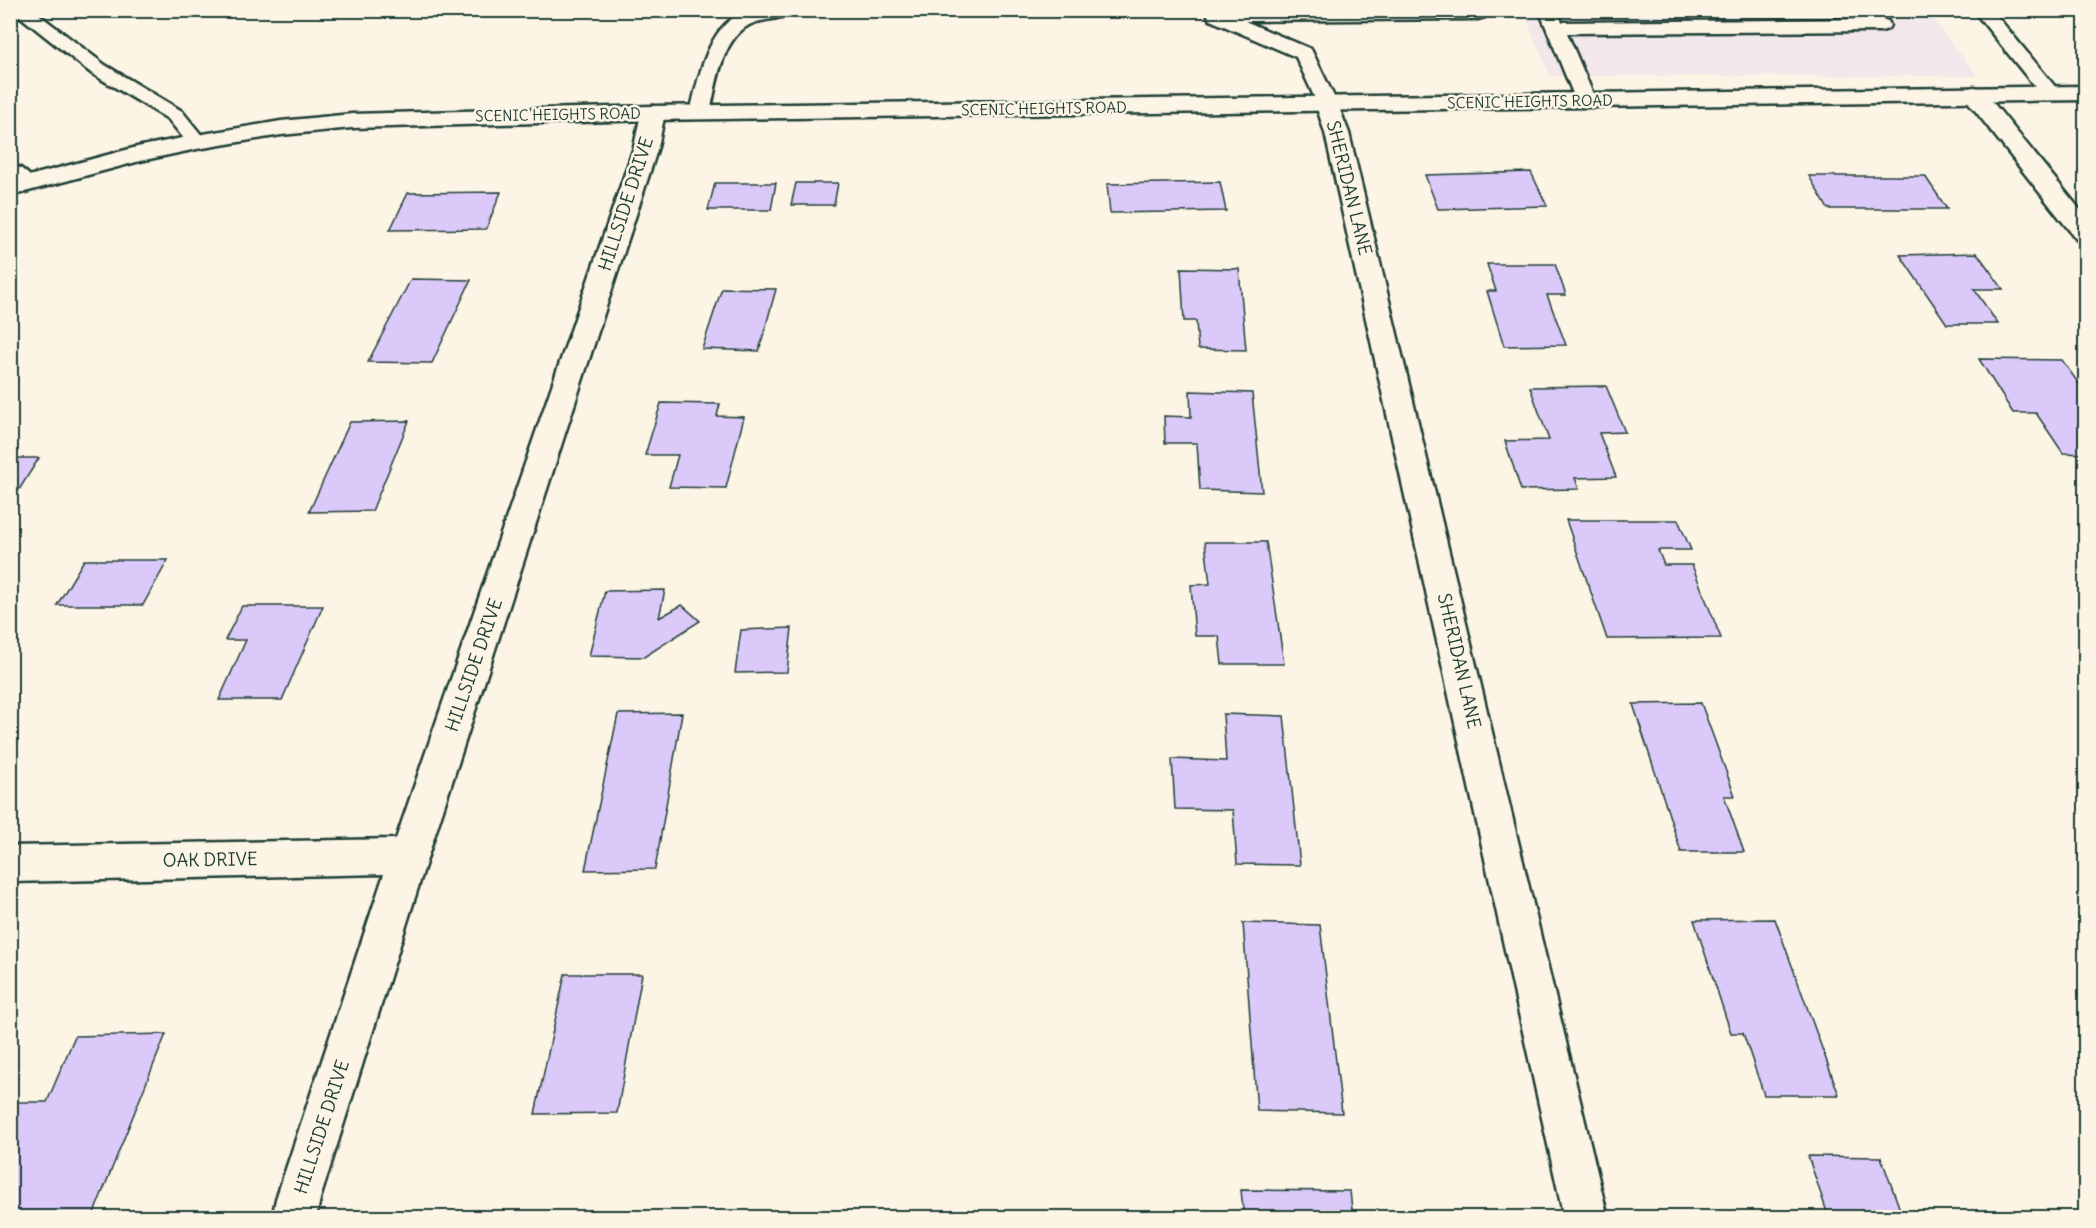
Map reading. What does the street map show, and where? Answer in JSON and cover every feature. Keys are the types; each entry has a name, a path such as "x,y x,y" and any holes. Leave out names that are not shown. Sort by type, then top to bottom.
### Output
{"street":[{"name":"SCENIC HEIGHTS ROAD","path":"15,181 197,142 281,128 352,121 653,113 2085,93"},
{"path":"1974,94 2085,234"},
{"name":"SHERIDAN LANE","path":"1328,105 1337,133 1587,1218"},
{"name":"HILLSIDE DRIVE","path":"294,1218 298,1199 409,856 646,147 653,113"},
{"name":"OAK DRIVE","path":"10,864 409,856"}],"lane":[{"path":"21,10 98,69 175,115 197,142"},
{"path":"1209,13 1317,15 1479,13 1478,10"},
{"path":"1982,10 2050,93"},
{"path":"700,113 709,77 721,46 742,21 774,13"},
{"path":"1209,13 1304,53 1328,105"},
{"path":"1304,53 1317,15"},
{"path":"1586,101 1551,19 1881,25"}],"shaded area":[{"path":"1523,11 1926,11 1978,76 1550,76"}],"building":[{"path":"1531,172 1547,206 1438,209 1425,175"},
{"path":"1809,176 1925,176 1947,209 1828,209"},
{"path":"1220,182 1226,211 1110,213 1107,184"},
{"path":"715,183 776,183 771,210 708,210"},
{"path":"796,183 838,183 834,205 791,205"},
{"path":"501,192 486,229 390,230 408,193"},
{"path":"1977,253 2003,289 1974,289 1998,324 1947,324 1900,255"},
{"path":"1487,264 1555,264 1566,295 1547,295 1566,345 1504,346 1487,291 1496,291"},
{"path":"1181,268 1239,269 1246,350 1198,349 1196,321 1184,321"},
{"path":"411,279 471,280 432,363 368,362"},
{"path":"722,288 776,289 759,351 702,349"},
{"path":"1979,359 2062,360 2086,394 2086,454 2063,453 2036,413 2013,413"},
{"path":"1606,386 1625,432 1599,433 1616,477 1575,478 1579,489 1521,490 1505,441 1549,440 1530,387"},
{"path":"1190,391 1252,393 1262,492 1200,490 1197,443 1165,443 1164,416 1191,417"},
{"path":"661,403 720,404 717,416 744,417 726,488 669,487 678,455 645,455"},
{"path":"409,421 372,511 309,512 350,422"},
{"path":"10,458 39,458 12,501 10,501"},
{"path":"1566,520 1678,520 1691,550 1658,550 1664,565 1692,565 1721,638 1607,639"},
{"path":"1205,542 1266,542 1284,664 1222,664 1219,636 1195,636 1191,585 1210,584"},
{"path":"84,560 168,560 143,605 57,605"},
{"path":"665,590 659,618 682,605 700,621 644,657 589,656 605,591"},
{"path":"242,606 323,606 282,700 219,700 246,640 225,640"},
{"path":"792,628 787,672 735,673 741,630"},
{"path":"1701,703 1735,796 1724,796 1744,852 1681,852 1633,704"},
{"path":"682,713 655,869 585,870 618,714"},
{"path":"1223,714 1284,716 1300,865 1237,864 1233,810 1175,809 1172,759 1226,761"},
{"path":"1775,919 1839,1095 1764,1095 1743,1033 1731,1033 1694,920"},
{"path":"1243,923 1320,925 1342,1113 1257,1111"},
{"path":"565,974 642,974 617,1113 535,1114"},
{"path":"166,1034 92,1218 10,1218 10,1102 47,1102 75,1036"},
{"path":"1808,1156 1881,1157 1903,1218 1829,1218"},
{"path":"1241,1190 1350,1191 1353,1218 1244,1218"}]}
